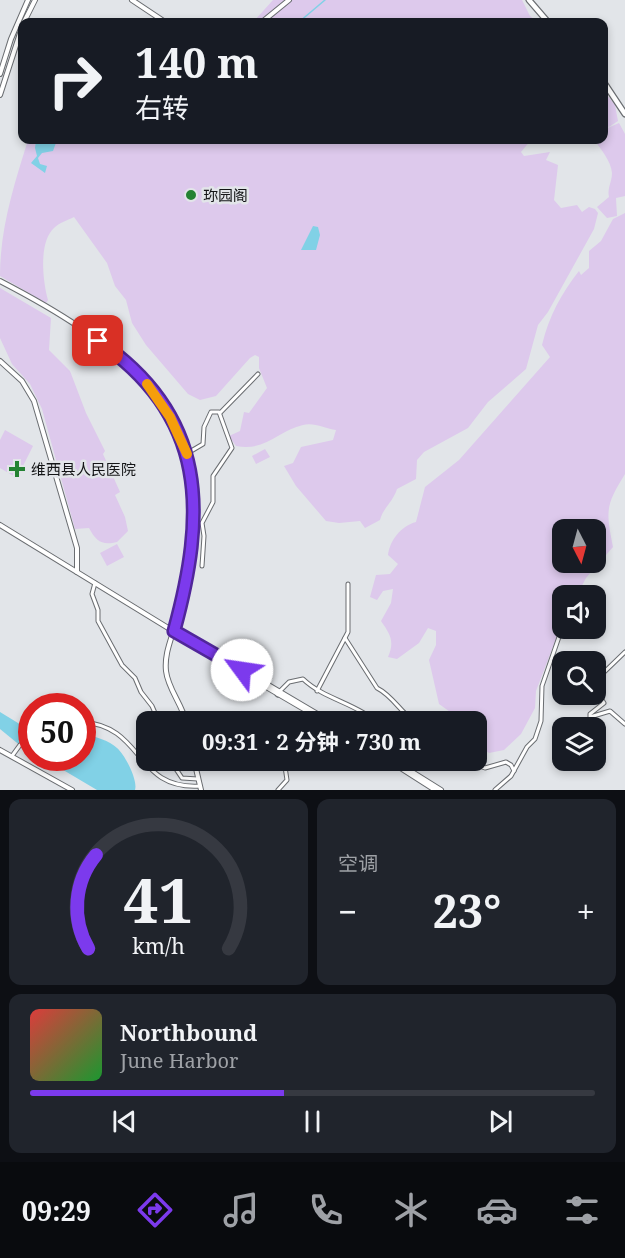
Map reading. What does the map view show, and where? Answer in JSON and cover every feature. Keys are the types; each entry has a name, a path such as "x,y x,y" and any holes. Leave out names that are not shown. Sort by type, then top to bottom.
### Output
{"highway":[{"path":"529,0 545,18"},
{"path":"608,88 625,114"}],"main road":[{"path":"20,18 28,0"},
{"path":"26,18 35,0"},
{"path":"267,18 289,0"},
{"path":"134,1 159,18"},
{"path":"0,74 10,39 18,22"},
{"path":"0,95 18,43"},
{"path":"0,281 122,358 159,399 177,429 193,483 194,527 174,631 168,644 166,669 182,711"},
{"path":"0,361 22,381 36,406 77,548 76,572"},
{"path":"0,525 308,711"},
{"path":"278,693 311,711"},
{"path":"0,750 72,790"},
{"path":"196,771 201,788"},
{"path":"405,771 435,790"},
{"path":"411,771 441,790"}],"street":[{"path":"186,454 203,444 209,414 220,413 258,374"},
{"path":"202,566 204,536 201,523 213,502 213,476 232,448 220,413"},
{"path":"95,583 92,594 98,610 98,621 122,665 135,678 141,692 154,711"},
{"path":"317,691 349,626 348,584"},
{"path":"345,638 378,688 385,692 402,711"},
{"path":"495,790 514,771 527,747 535,739 541,721 542,686 558,639"},
{"path":"606,670 625,652"},
{"path":"278,693 289,682 301,678 317,691 361,711"},
{"path":"601,705 590,714 590,717 610,711 625,724"},
{"path":"96,725 119,735 149,776"},
{"path":"12,756 18,748"},
{"path":"487,767 508,762 514,771"},
{"path":"177,771 182,778 198,778"},
{"path":"278,790 287,780 286,771"},
{"path":"173,788 201,788"}],"shaded area":[{"path":"273,0 522,0 532,18 257,18"},
{"path":"608,96 615,105 618,121 609,127"},
{"path":"619,123 625,134 625,196 616,198 617,216 607,218 597,207 609,197 612,173 608,160 597,144 608,144 608,128"},
{"path":"27,144 528,144 521,152 524,156 550,152 546,160 558,165 554,200 561,208 577,205 582,212 589,207 598,213 594,229 548,312 538,325 526,369 488,402 468,428 424,452 417,460 416,479 397,489 380,520 365,528 360,521 339,523 326,521 296,486 284,466 293,463 301,447 333,440 336,430 307,424 256,446 236,446 229,436 240,431 244,412 249,413 267,388 259,368 259,357 255,355 250,358 216,396 200,400 188,394 146,345 132,323 126,300 115,286 107,263 74,217 54,228 46,243 43,263 48,300 46,303 0,276 2,241 13,190"},
{"path":"625,213 625,474 609,509 608,517 613,547 606,555 606,519 552,519 552,573 590,573 582,585 552,585 552,639 556,639 536,691 535,708 521,734 504,750 489,753 487,752 487,711 449,711 439,704 429,660 436,645 436,631 428,628 419,643 397,659 388,657 391,638 381,621 391,603 393,589 383,591 377,600 370,597 376,575 390,574 398,564 388,555 389,549 401,530 416,522 425,487 459,460 550,357 542,345 552,315 579,271 581,275 589,268 589,251 601,241 613,219"},
{"path":"0,288 51,318 49,350 70,371 120,492 115,495 125,517 128,531 117,542 103,543 94,536 89,528 75,529 42,409 30,384 12,364 0,338"},
{"path":"5,430 33,446 17,478 0,468 0,440"},
{"path":"265,449 270,457 256,464 252,456"},
{"path":"117,544 124,557 107,566 100,553"}],"water":[{"path":"36,144 56,144 53,151 42,153 38,158 40,164 47,166 45,173 31,163 37,156"},
{"path":"313,226 318,227 320,235 316,250 301,250"},
{"path":"0,712 18,723 18,744 0,729"},
{"path":"96,737 117,748 124,757 135,781 135,790 97,790 65,771 96,771"}],"waterway":[{"path":"304,18 325,0"}],"slow traffic":[{"path":"147,384 170,417 187,454"}],"place":[{"name":"珎园阁","path":"191,195"},
{"name":"维西县人民医院","path":"17,469"}],"route":[{"path":"98,341 130,365 159,399 180,435 189,462 195,514 193,539 174,631 186,635 242,670"}]}
